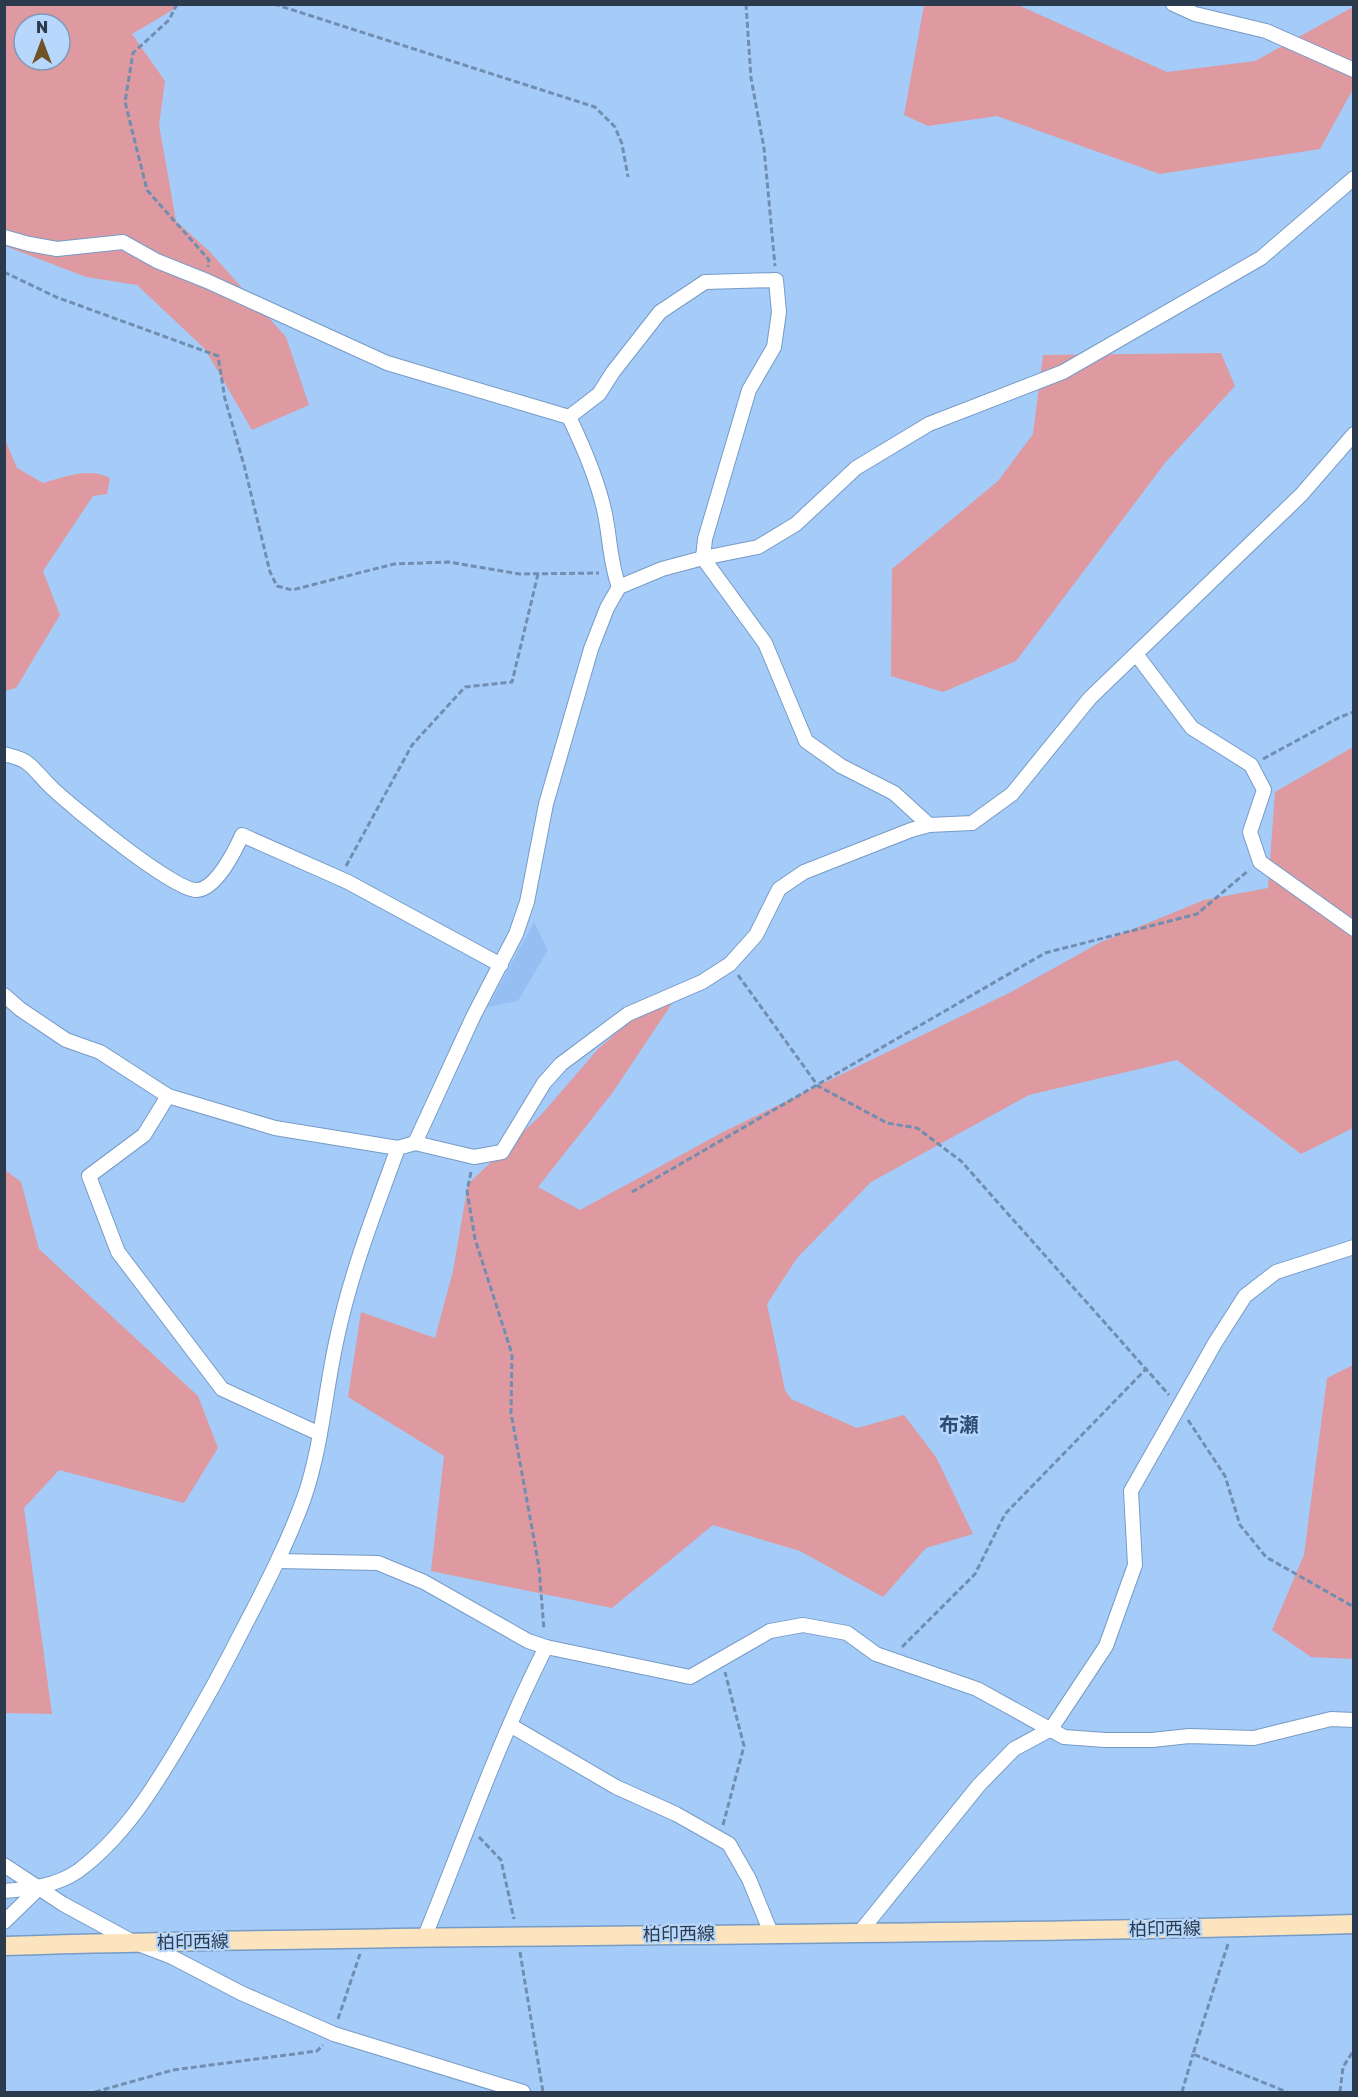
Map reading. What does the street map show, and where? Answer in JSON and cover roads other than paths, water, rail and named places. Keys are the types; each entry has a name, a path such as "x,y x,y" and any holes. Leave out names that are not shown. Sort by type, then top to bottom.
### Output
{"main road":[{"name":"柏印西線","path":"4,1946 425,1936 1233,1928 1353,1924"}],"street":[{"path":"1173,4 1195,14 1266,31 1353,70"},
{"path":"415,1143 473,1017 516,934 527,902 546,804 591,649 607,608 619,587 662,569 758,547 796,524 856,468 929,424 1063,372 1261,258 1353,178"},
{"path":"4,237 57,249 123,242 157,261 207,281 387,363 569,417 586,453 604,513 613,573 619,587"},
{"path":"569,417 599,394 613,372 660,312 705,282 776,280 779,312 774,346 749,390 705,539 703,558 765,643 806,741 841,766 894,794 928,825"},
{"path":"4,995 20,1009 66,1040 100,1052 168,1096 275,1128 398,1148 415,1143 474,1157 502,1152 544,1083 561,1064 628,1014 702,982 730,964 756,935 779,889 804,872 910,830 928,825 972,823 1012,794 1090,698 1301,495 1353,434"},
{"path":"1136,654 1192,728 1251,765 1264,790 1250,832 1260,862 1353,929"},
{"path":"4,754 25,761 51,788 148,866 178,885 197,890 212,885 236,849 242,835 340,878 501,965"},
{"path":"168,1096 144,1135 89,1176 118,1252 222,1389 320,1434"},
{"path":"4,1891 39,1888 76,1872 133,1818 216,1682 278,1561 304,1497 320,1434 336,1341 348,1290 398,1148"},
{"path":"860,1932 979,1785 1014,1749 1051,1729 1106,1646 1135,1565 1131,1491 1215,1343 1245,1296 1276,1272 1353,1247"},
{"path":"278,1561 378,1563 424,1581 528,1641 546,1647 690,1677 770,1631 802,1625 847,1633 876,1654 977,1689 1064,1737 1105,1740 1152,1740 1189,1736 1254,1738 1331,1719 1353,1720"},
{"path":"425,1936 510,1725 546,1647"},
{"path":"510,1725 616,1787 676,1814 729,1844 749,1879 771,1933"},
{"path":"4,1865 63,1904 133,1942 172,1957 242,1993 334,2034 523,2092"},
{"path":"4,1922 39,1888"}],"district":[{"name":"布瀬","path":"959,1425"}]}
